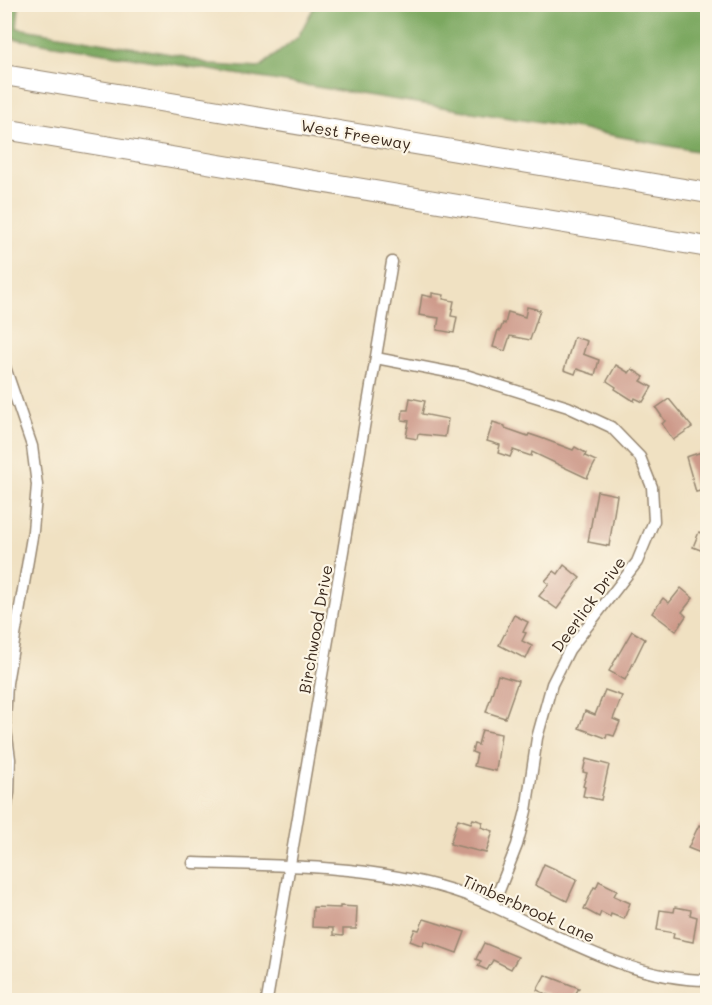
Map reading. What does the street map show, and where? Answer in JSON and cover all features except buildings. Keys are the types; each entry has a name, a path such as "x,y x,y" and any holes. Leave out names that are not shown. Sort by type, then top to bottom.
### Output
{"highway":[{"name":"West Freeway","path":"4,75 708,193"},
{"path":"4,129 708,247"}],"street":[{"name":"Birchwood Drive","path":"267,1000 392,262"},
{"name":"Deerlick Drive","path":"376,358 469,376 568,407 611,427 640,457 652,487 654,522 638,562 569,650 552,684 537,738 526,811 517,845 493,906"},
{"path":"4,364 32,446 37,485 33,531 7,683 5,722 10,759 4,822"},
{"name":"Timberbrook Lane","path":"193,863 290,866 397,875 465,894 595,954 646,972 684,980 708,980"}],"green space":[{"path":"4,5 19,5 17,28 177,55 213,65 259,68 298,37 315,5 707,5 707,153 579,129 5,37"}]}
